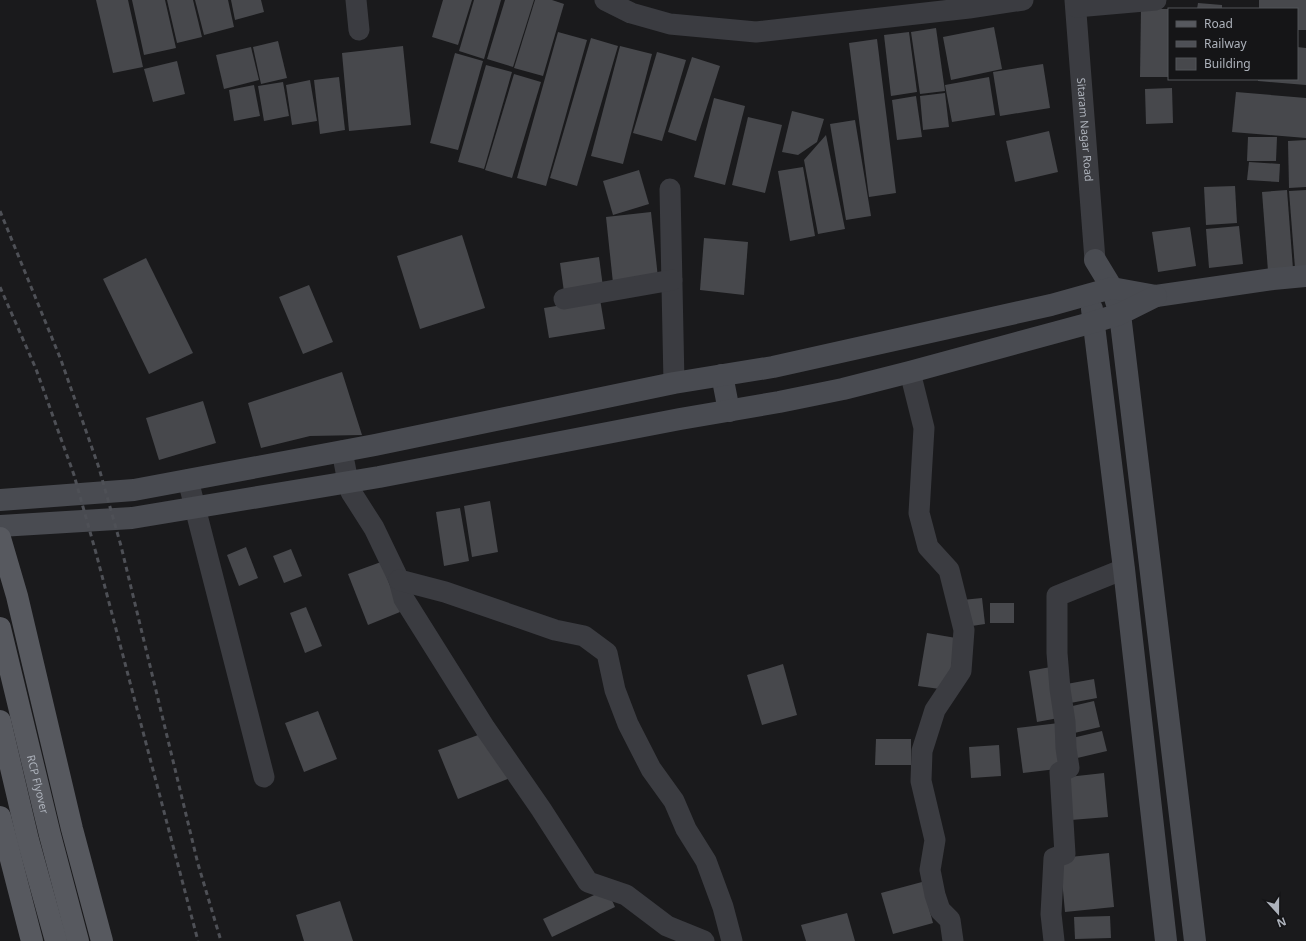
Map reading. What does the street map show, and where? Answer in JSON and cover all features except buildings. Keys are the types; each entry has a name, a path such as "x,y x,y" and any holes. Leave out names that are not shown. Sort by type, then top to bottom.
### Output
{"main road":[{"path":"0,538 17,596 72,829 102,941"},
{"name":"RCP Flyover","path":"0,628 50,835 78,941"},
{"name":"RCP Flyover","path":"0,722 28,840 56,941"},
{"path":"0,817 32,941"}],"street":[{"path":"356,0 359,30"},
{"path":"605,0 631,13 670,24 756,32 969,8 1023,0"},
{"path":"1076,4 1156,0"},
{"name":"Sitaram Nagar Road","path":"1076,4 1095,260"},
{"path":"670,189 674,383"},
{"path":"1095,260 1112,288 1120,314 1195,941"},
{"path":"1095,260 1090,294 1124,569 1166,941"},
{"path":"0,526 132,518 348,482 672,420 729,411 843,389 910,372 1120,314 1156,296 1273,279 1306,276"},
{"path":"564,299 672,280"},
{"path":"0,500 134,490 342,452 674,383 773,367 1051,306 1112,288 1156,296"},
{"path":"910,372 924,428 919,513 928,547 949,570 964,630 961,671 935,710 922,751 921,766 921,781 935,840 930,870 935,895 940,910 950,920 953,941"},
{"path":"722,375 729,411"},
{"path":"342,452 351,492 374,528 400,580 404,599 485,728 588,882 626,895 667,926 704,941"},
{"path":"188,480 264,778"},
{"path":"1054,941 1051,914 1054,858 1065,854 1060,772 1069,768 1057,653 1057,596 1124,569"},
{"path":"400,580 445,592 555,630 584,636 607,653 615,690 628,724 651,769 674,801 686,829 706,861 723,907 732,941"}],"railway":[{"path":"0,211 61,360 99,468 121,546 198,864 221,941"},
{"path":"0,287 36,369 74,475 96,553 198,941"}]}
